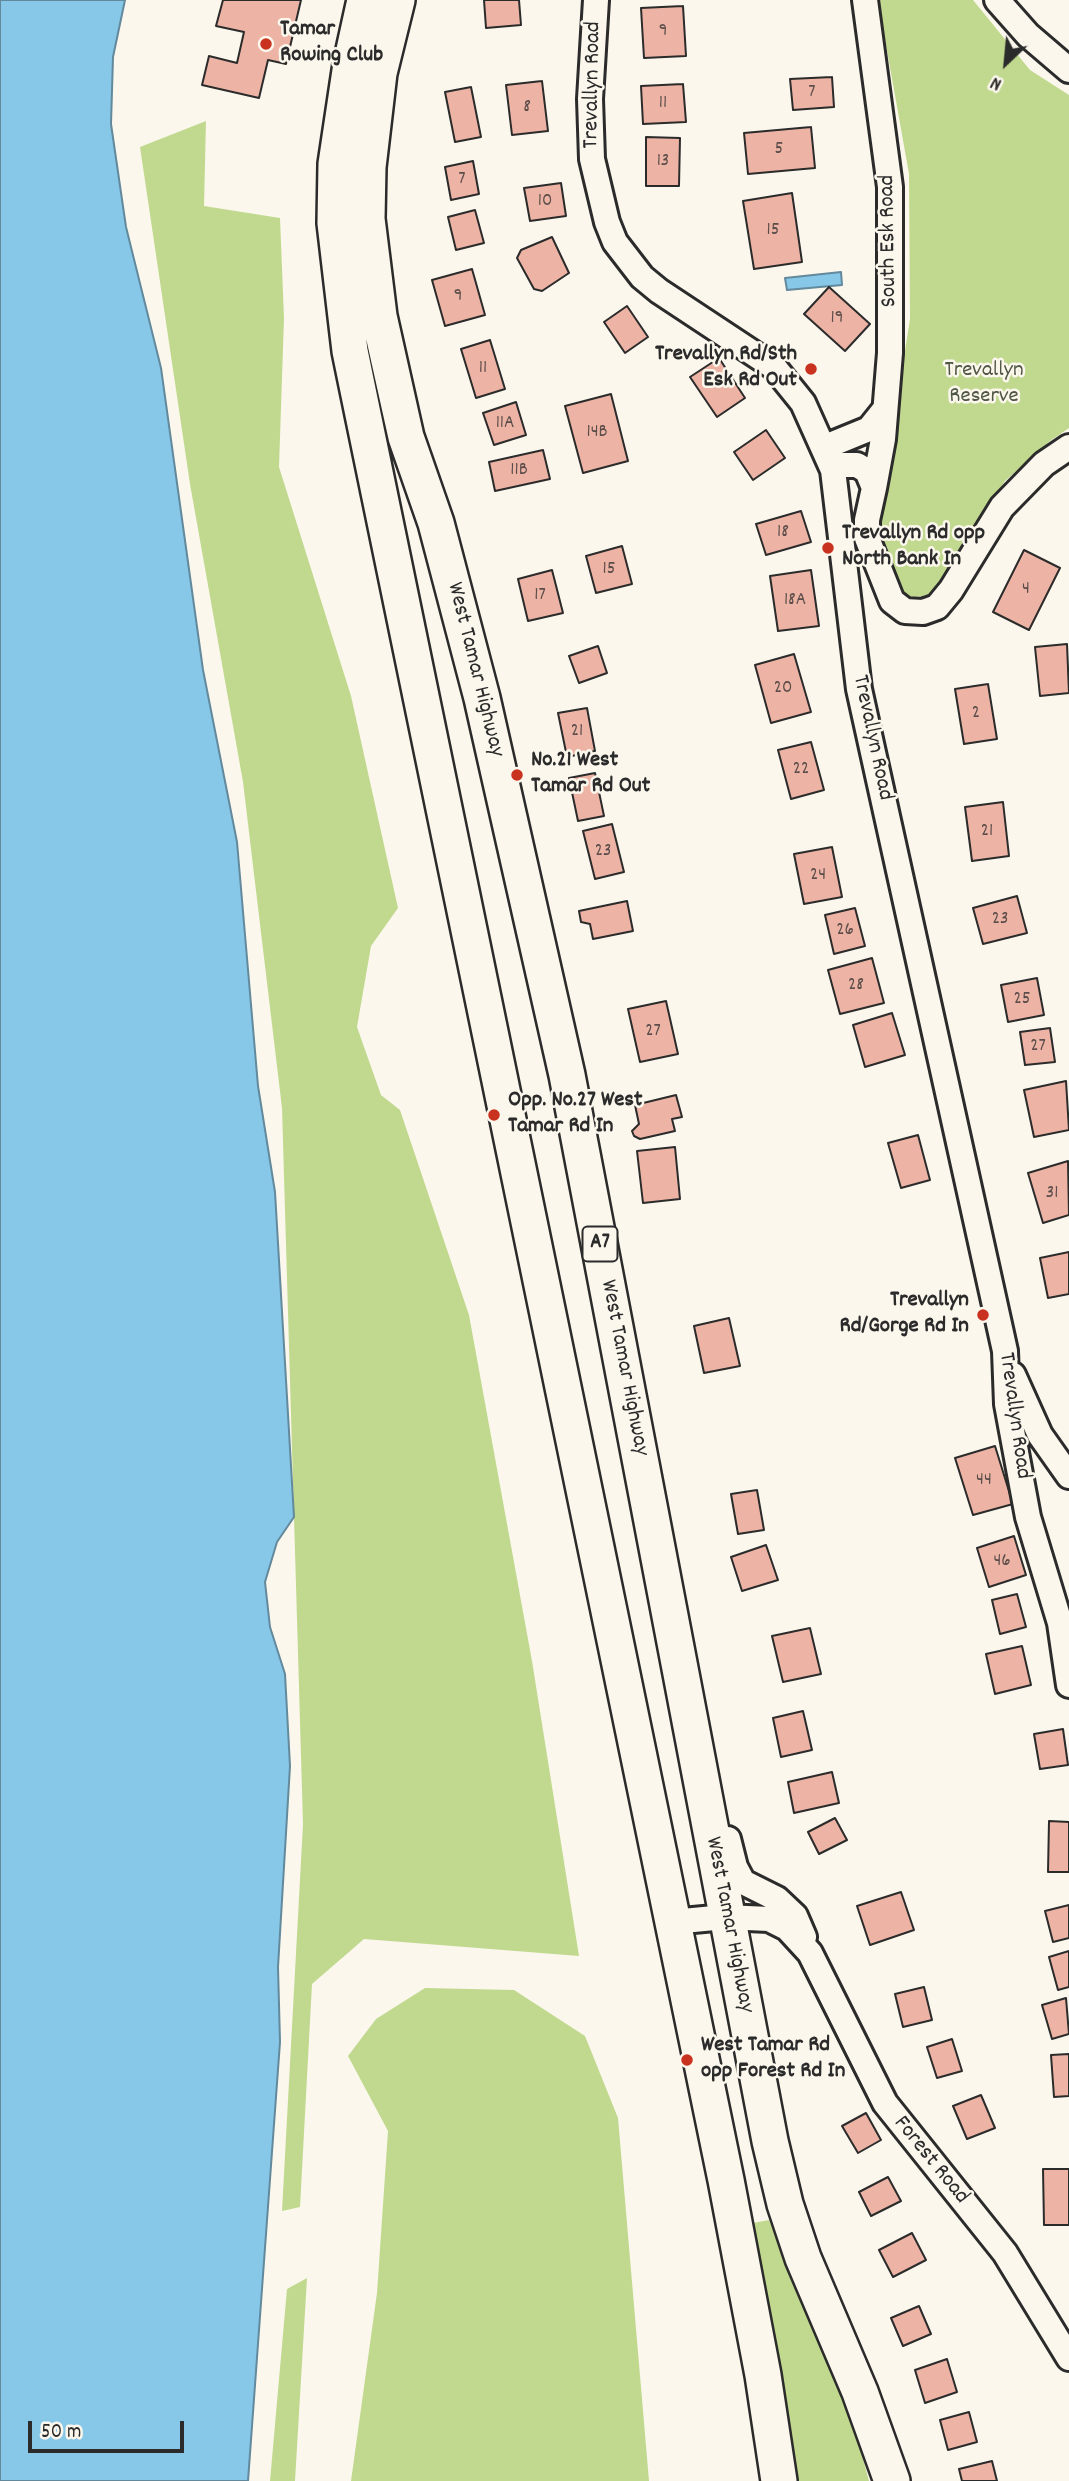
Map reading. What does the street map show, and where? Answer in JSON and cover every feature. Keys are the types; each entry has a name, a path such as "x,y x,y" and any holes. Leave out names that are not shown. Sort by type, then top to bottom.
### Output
{"highway":[{"path":"365,0 351,64 336,164 335,223 350,351 726,2180 763,2375 779,2481"},
{"name":"West Tamar Highway","path":"397,0 379,73 368,167 371,270 379,316 405,437 436,523 513,826 570,1089 725,1917 785,2204 803,2258 883,2450 892,2481"}],"street":[{"name":"Trevallyn Road","path":"596,0 590,99 592,159 607,222 615,242 642,277 659,291 774,367 803,403 829,459 859,688 1005,1351 1007,1404 1028,1517 1060,1623 1069,1685"},
{"name":"South Esk Road","path":"865,0 890,187 891,314 883,439 867,520 867,538 892,601 905,611 923,612 937,607 951,590 1002,507 1044,464 1069,447"},
{"path":"997,0 1028,35 1069,70"},
{"path":"874,488 867,471 858,465 843,465 829,459 869,429 885,409"},
{"path":"1005,1351 1028,1413 1069,1476"},
{"name":"Trevallyn Road","path":"1042,1560 1069,1596"},
{"name":"Forest Road","path":"681,1679 702,1714 735,1867 743,1882 777,1899 795,1916 810,1953 885,2103 1005,2253 1069,2358"},
{"name":"Forest Road","path":"672,1922 725,1917 769,1919 788,1928 810,1953"}],"green space":[{"name":"Trevallyn Reserve","path":"878,0 973,0 1030,70 1069,95 1069,428 1050,441 1005,481 933,596 909,597 896,586 876,531 910,319 909,174"},
{"path":"206,121 204,206 280,218 284,318 279,467 351,696 398,908 371,946 357,1027 381,1095 400,1110 469,1315 532,1661 579,1956 364,1939 312,1984 300,2207 282,2211 303,1824 282,1108 243,782 190,484 140,147"},
{"path":"425,1988 514,1990 585,2036 618,2118 649,2481 351,2481 377,2293 388,2131 348,2056 376,2019"},
{"path":"769,2220 856,2433 869,2481 795,2481 753,2223"},
{"path":"307,2278 295,2481 270,2481 287,2289"}],"water":[{"path":"0,0 125,0 113,57 111,124 126,227 161,368 203,670 237,842 258,1086 275,1192 294,1517 277,1542 265,1582 270,1627 285,1674 290,1766 278,1967 280,2042 248,2481 0,2481"},
{"path":"841,272 842,285 787,290 785,278"}],"building":[{"name":"Tamar Rowing Club","path":"223,0 301,0 286,64 268,60 259,98 202,85 209,56 237,63 244,32 216,26"},
{"path":"484,0 519,0 521,25 486,28"},
{"path":"683,6 686,56 644,58 641,8"},
{"path":"832,77 834,107 793,110 790,79"},
{"path":"542,81 548,131 512,135 506,85"},
{"path":"683,84 686,122 643,124 641,86"},
{"path":"471,87 481,137 455,142 445,92"},
{"path":"811,127 815,168 748,174 744,133"},
{"path":"646,137 680,138 679,186 646,186"},
{"path":"473,161 479,194 451,200 445,167"},
{"path":"561,183 566,216 530,221 524,188"},
{"path":"792,193 802,262 754,269 743,201"},
{"path":"475,210 484,243 456,250 448,217"},
{"path":"552,237 569,273 542,291 534,289 517,258 521,250"},
{"path":"472,269 485,315 445,326 432,280"},
{"path":"829,287 870,324 845,351 804,314"},
{"path":"627,306 648,337 625,353 604,322"},
{"path":"490,340 505,389 476,398 461,349"},
{"path":"719,358 745,398 717,417 690,377"},
{"path":"611,394 628,461 583,473 565,406"},
{"path":"516,402 526,435 494,445 483,413"},
{"path":"766,430 785,458 753,480 734,452"},
{"path":"543,450 550,479 495,491 489,462"},
{"path":"801,511 811,542 766,555 756,524"},
{"path":"622,546 632,584 596,593 586,556"},
{"path":"1024,550 1060,568 1029,630 993,612"},
{"path":"552,570 563,613 528,621 518,579"},
{"path":"811,570 819,626 778,631 770,576"},
{"path":"1067,644 1069,693 1040,696 1035,647"},
{"path":"598,646 607,673 579,683 569,656"},
{"path":"794,654 811,712 771,723 755,665"},
{"path":"988,684 997,739 964,744 955,689"},
{"path":"587,708 595,751 567,757 558,713"},
{"path":"811,742 824,790 791,799 778,750"},
{"path":"595,773 604,816 578,821 569,778"},
{"path":"1003,802 1009,856 972,861 965,807"},
{"path":"612,824 624,872 595,879 583,831"},
{"path":"832,847 842,897 804,904 794,854"},
{"path":"1017,896 1027,933 983,944 973,908"},
{"path":"627,901 633,931 593,939 590,924 581,922 579,911"},
{"path":"855,908 865,946 834,954 825,915"},
{"path":"872,958 884,1003 840,1014 828,970"},
{"path":"1037,978 1044,1015 1008,1022 1001,985"},
{"path":"666,1001 678,1054 640,1062 628,1009"},
{"path":"892,1013 905,1055 865,1067 853,1025"},
{"path":"1050,1028 1055,1062 1025,1065 1020,1032"},
{"path":"1066,1081 1069,1130 1034,1137 1024,1090"},
{"path":"676,1095 682,1117 672,1119 675,1131 640,1139 634,1136 632,1131 639,1124 635,1105"},
{"path":"918,1135 930,1180 901,1188 888,1143"},
{"path":"675,1147 680,1199 643,1203 637,1151"},
{"path":"1068,1161 1069,1215 1043,1223 1028,1173"},
{"path":"1069,1252 1069,1294 1048,1298 1040,1258"},
{"path":"729,1318 740,1366 704,1373 694,1326"},
{"path":"995,1446 1013,1504 973,1515 955,1458"},
{"path":"757,1490 764,1530 738,1534 731,1494"},
{"path":"1014,1536 1026,1575 989,1587 977,1548"},
{"path":"766,1545 778,1580 742,1591 731,1557"},
{"path":"1017,1594 1026,1627 1000,1634 992,1600"},
{"path":"810,1628 821,1674 783,1682 772,1636"},
{"path":"1022,1646 1031,1685 995,1694 986,1654"},
{"path":"803,1711 812,1750 781,1757 773,1718"},
{"path":"1063,1729 1068,1765 1040,1769 1034,1734"},
{"path":"832,1772 839,1803 794,1813 788,1782"},
{"path":"835,1818 847,1840 819,1854 808,1832"},
{"path":"1049,1821 1069,1822 1069,1872 1048,1872"},
{"path":"901,1892 914,1930 870,1945 857,1906"},
{"path":"1069,1905 1069,1938 1053,1942 1045,1911"},
{"path":"1069,1951 1069,1987 1058,1990 1049,1957"},
{"path":"924,1987 932,2020 903,2027 895,1994"},
{"path":"1066,1998 1069,2034 1052,2039 1042,2005"},
{"path":"952,2039 962,2071 937,2078 927,2047"},
{"path":"1069,2054 1069,2096 1054,2097 1051,2055"},
{"path":"981,2095 995,2128 967,2139 953,2106"},
{"path":"866,2113 881,2140 858,2153 842,2126"},
{"path":"1043,2169 1069,2169 1069,2225 1044,2225"},
{"path":"888,2177 901,2201 871,2216 859,2192"},
{"path":"912,2233 926,2260 893,2277 879,2250"},
{"path":"919,2306 931,2334 903,2346 891,2318"},
{"path":"947,2359 957,2392 925,2403 915,2370"},
{"path":"969,2412 977,2442 948,2450 940,2420"},
{"path":"992,2461 997,2481 962,2481 959,2469"}],"place":[{"name":"Tamar Rowing Club","path":"266,44"},
{"name":"Trevallyn Rd/Sth Esk Rd Out","path":"811,369"},
{"name":"Trevallyn Rd opp North Bank In","path":"828,548"},
{"name":"No.21 West Tamar Rd Out","path":"517,775"},
{"name":"Opp. No.27 West Tamar Rd In","path":"494,1115"},
{"name":"Trevallyn Rd/Gorge Rd In","path":"983,1315"},
{"name":"West Tamar Rd opp Forest Rd In","path":"687,2060"}]}
